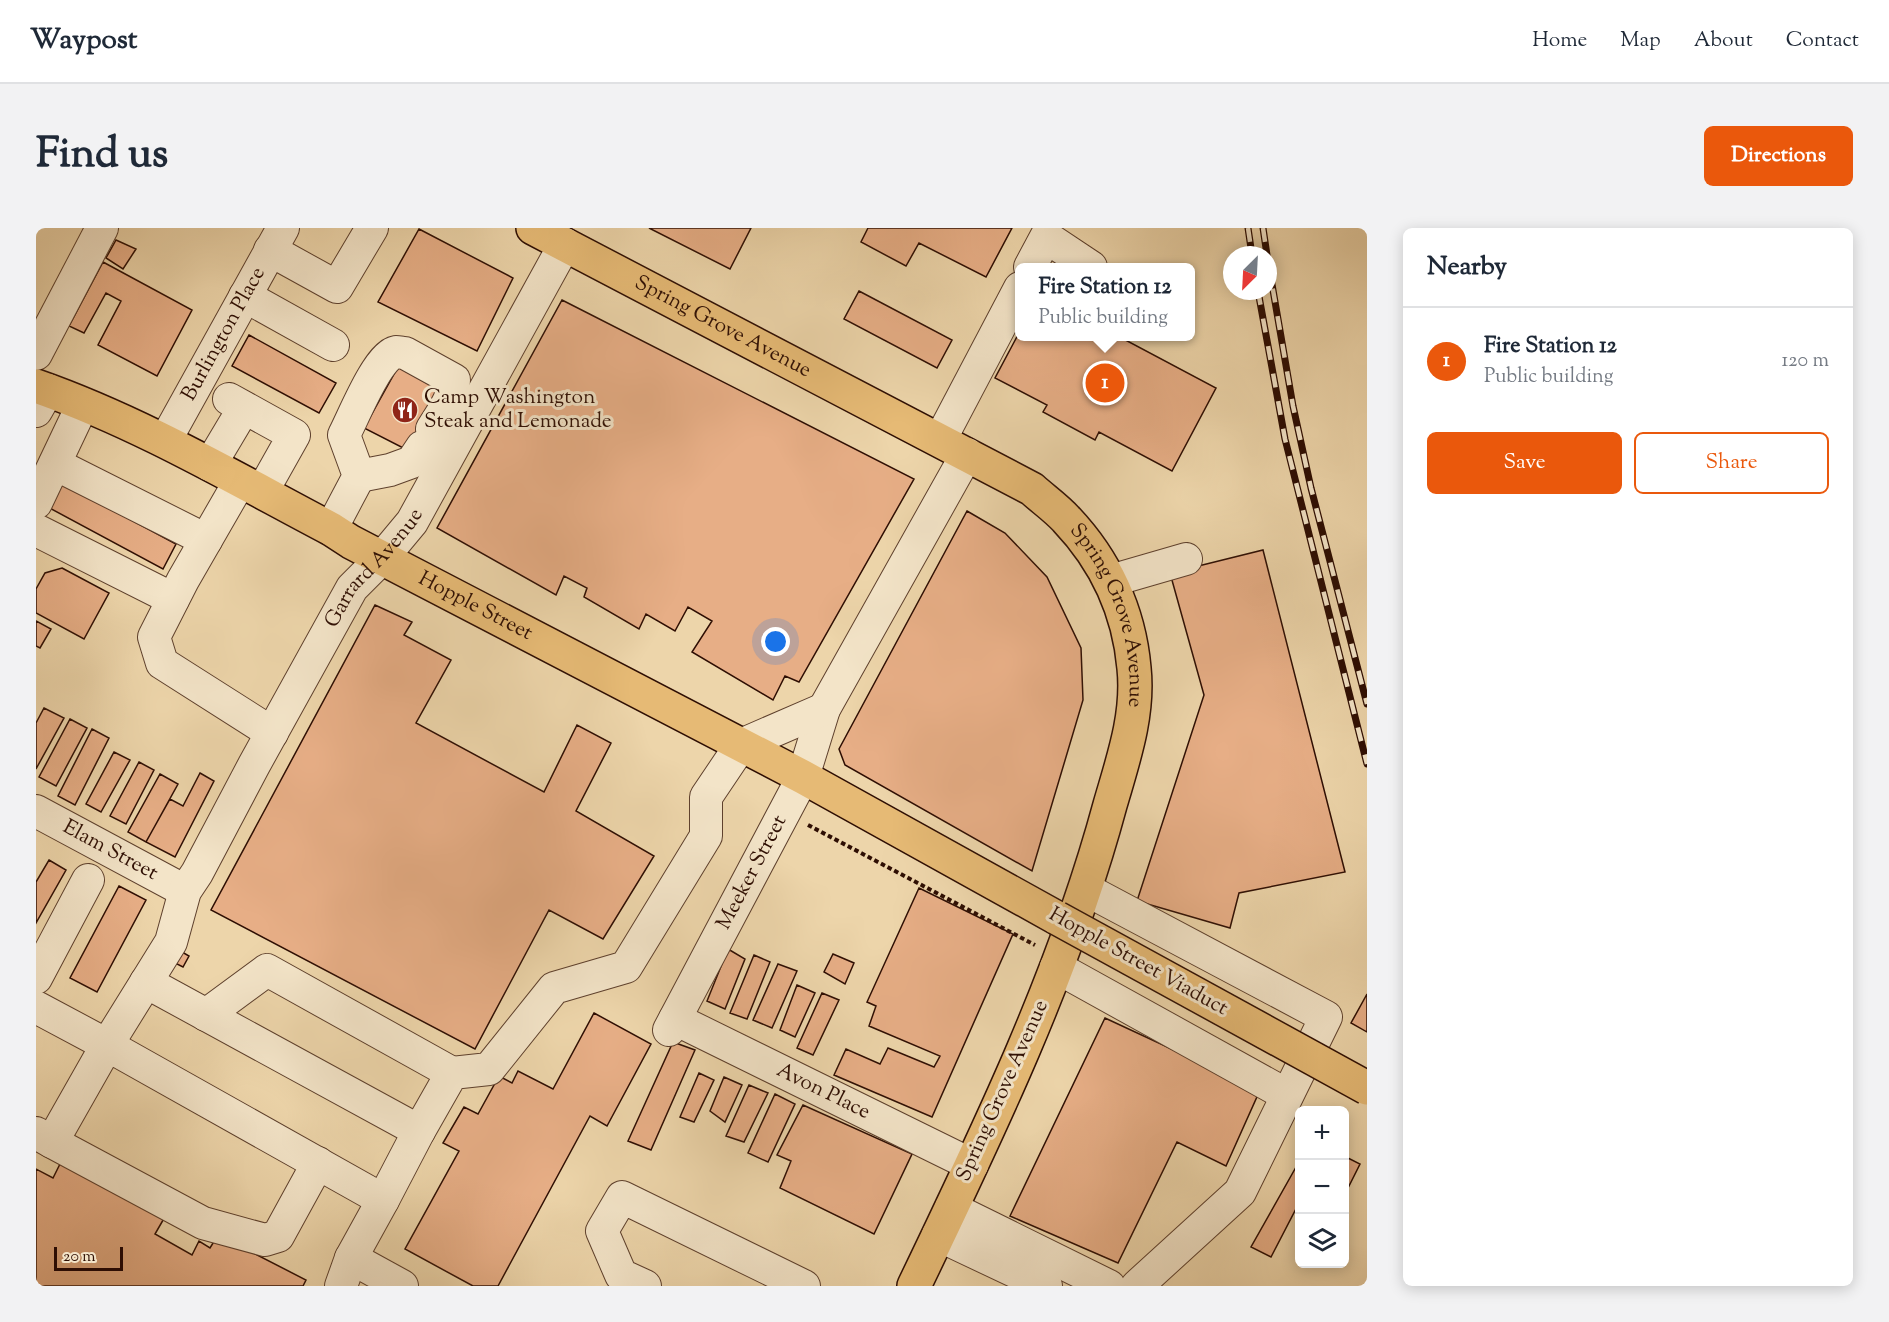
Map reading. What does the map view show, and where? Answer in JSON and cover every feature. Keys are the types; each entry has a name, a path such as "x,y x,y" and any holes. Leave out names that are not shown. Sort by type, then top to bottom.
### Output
{"main road":[{"name":"Spring Grove Avenue","path":"533,228 1032,489 1065,517 1092,549 1110,580 1121,607 1130,637 1135,669 1134,701 1130,733 1094,865 1038,1017 945,1222 922,1283"},
{"name":"Hopple Street","path":"40,396 83,404 165,441 381,558 741,744 910,837"},
{"name":"Hopple Street Viaduct","path":"910,837 1367,1088"}],"street":[{"path":"36,354 102,228"},
{"path":"276,239 337,287 372,228"},
{"path":"1032,263 1046,237 1085,263"},
{"name":"Burlington Place","path":"165,441 276,239"},
{"name":"Garrard Avenue","path":"44,1138 107,1045 171,942 185,891 197,873 352,588 412,522 565,244"},
{"path":"245,296 333,345"},
{"name":"Meeker Street","path":"672,1024 803,777 824,709 953,447 1015,300"},
{"path":"331,529 359,476 344,435 379,364 397,352 419,360 454,380 451,395 412,462 390,470 359,476"},
{"path":"36,503 83,404"},
{"path":"210,465 236,404 294,435 206,540 154,637 162,663 272,733"},
{"path":"56,464 206,540"},
{"path":"36,530 173,599"},
{"path":"1110,580 1186,559"},
{"path":"206,1015 267,970 452,1073 489,1070 555,987 626,967 706,836 706,797 741,744 824,709"},
{"name":"Elam Street","path":"36,811 185,891"},
{"path":"36,978 88,880"},
{"path":"1085,889 1326,1017 1240,1191 1137,1286"},
{"path":"1058,963 1287,1095"},
{"path":"146,982 419,1131"},
{"path":"36,1006 383,1200"},
{"name":"Avon Place","path":"672,1024 972,1165"},
{"path":"402,1286 346,1272 419,1131 452,1073"},
{"path":"44,1138 204,1223 265,1240 278,1236 318,1163"},
{"path":"645,1286 621,1275 602,1231 622,1197 804,1286"},
{"path":"945,1222 1046,1286"},
{"path":"945,1222 1109,1286"}],"path":[{"path":"811,826 1058,963"}],"building":[{"path":"649,228 751,228 730,269"},
{"path":"868,228 1012,228 986,277 919,243 906,266 861,242"},
{"path":"419,229 513,278 477,351 378,302"},
{"path":"116,240 136,249 123,269 106,258"},
{"path":"103,262 192,310 157,376 98,345 121,301 106,293 84,333 69,326"},
{"path":"859,291 952,340 937,368 844,319"},
{"path":"562,300 914,479 799,682 785,676 773,700 692,652 712,621 688,607 675,631 646,614 639,629 584,597 587,588 564,576 556,595 437,528"},
{"path":"249,335 336,383 319,413 232,366"},
{"path":"1015,340 1127,341 1216,388 1172,471 1099,432 1095,440 1043,412 1047,405 995,378"},
{"name":"Camp Washington Steak and Lemonade","path":"398,367 445,393 413,453 364,428"},
{"path":"57,480 176,544 163,569 44,505"},
{"path":"967,511 1005,533 1047,577 1081,648 1083,700 1032,871 845,765 839,749"},
{"path":"1263,550 1345,872 1239,893 1230,928 1137,901 1204,695 1170,573"},
{"path":"62,568 109,593 84,639 36,613 36,589 45,573"},
{"path":"375,605 412,622 404,635 451,660 416,723 544,792 577,725 611,743 576,811 654,856 603,939 549,910 475,1049 211,910"},
{"path":"36,621 51,629 40,648 36,646"},
{"path":"44,708 64,718 36,769 36,723"},
{"path":"70,719 87,728 56,786 39,777"},
{"path":"92,729 109,738 75,805 58,796"},
{"path":"114,752 130,760 101,812 86,804"},
{"path":"139,762 154,770 126,824 110,816"},
{"path":"200,773 214,781 175,857 146,842 170,799 183,806"},
{"path":"160,774 178,784 146,842 128,832"},
{"path":"49,860 66,870 36,923 36,882"},
{"path":"119,886 146,900 97,992 70,978"},
{"path":"919,888 1013,934 932,1117 834,1075 846,1049 880,1064 888,1048 934,1067 940,1056 869,1026 876,1006 867,1002"},
{"path":"177,949 189,956 183,967 171,961"},
{"path":"728,949 745,959 725,1009 707,1001"},
{"path":"833,954 854,963 845,984 824,972"},
{"path":"754,955 770,962 747,1019 730,1013"},
{"path":"778,964 797,971 772,1028 753,1020"},
{"path":"797,985 815,993 795,1037 780,1030"},
{"path":"822,993 839,1000 813,1055 797,1048"},
{"path":"1367,994 1367,1032 1351,1023"},
{"path":"594,1013 651,1044 607,1126 590,1116 498,1286 473,1286 405,1249 459,1151 443,1143 464,1107 478,1114 499,1076 512,1083 518,1071 553,1089"},
{"path":"1105,1018 1260,1090 1226,1166 1177,1142 1118,1263 1010,1216"},
{"path":"673,1042 695,1050 651,1150 628,1141"},
{"path":"699,1073 714,1080 694,1122 680,1117"},
{"path":"724,1077 742,1085 725,1122 710,1111"},
{"path":"749,1085 768,1093 744,1142 726,1136"},
{"path":"775,1094 795,1104 768,1162 748,1153"},
{"path":"803,1105 912,1154 874,1234 780,1188 791,1161 777,1155"},
{"path":"1349,1158 1360,1164 1349,1186"},
{"path":"62,1160 166,1215 155,1234 192,1255 199,1241 210,1248 218,1235 306,1280 303,1286 36,1286 36,1169 53,1178"},
{"path":"1295,1169 1295,1211 1271,1257 1251,1247"}],"railway":[{"path":"1248,228 1251,246"},
{"path":"1263,228 1266,246"},
{"path":"1260,300 1285,439 1367,764"},
{"path":"1275,300 1293,406 1311,488 1367,704"}],"place":[{"name":"Fire Station 12","path":"1105,383"},
{"name":"Camp Washington Steak and Lemonade","path":"405,410"}]}
